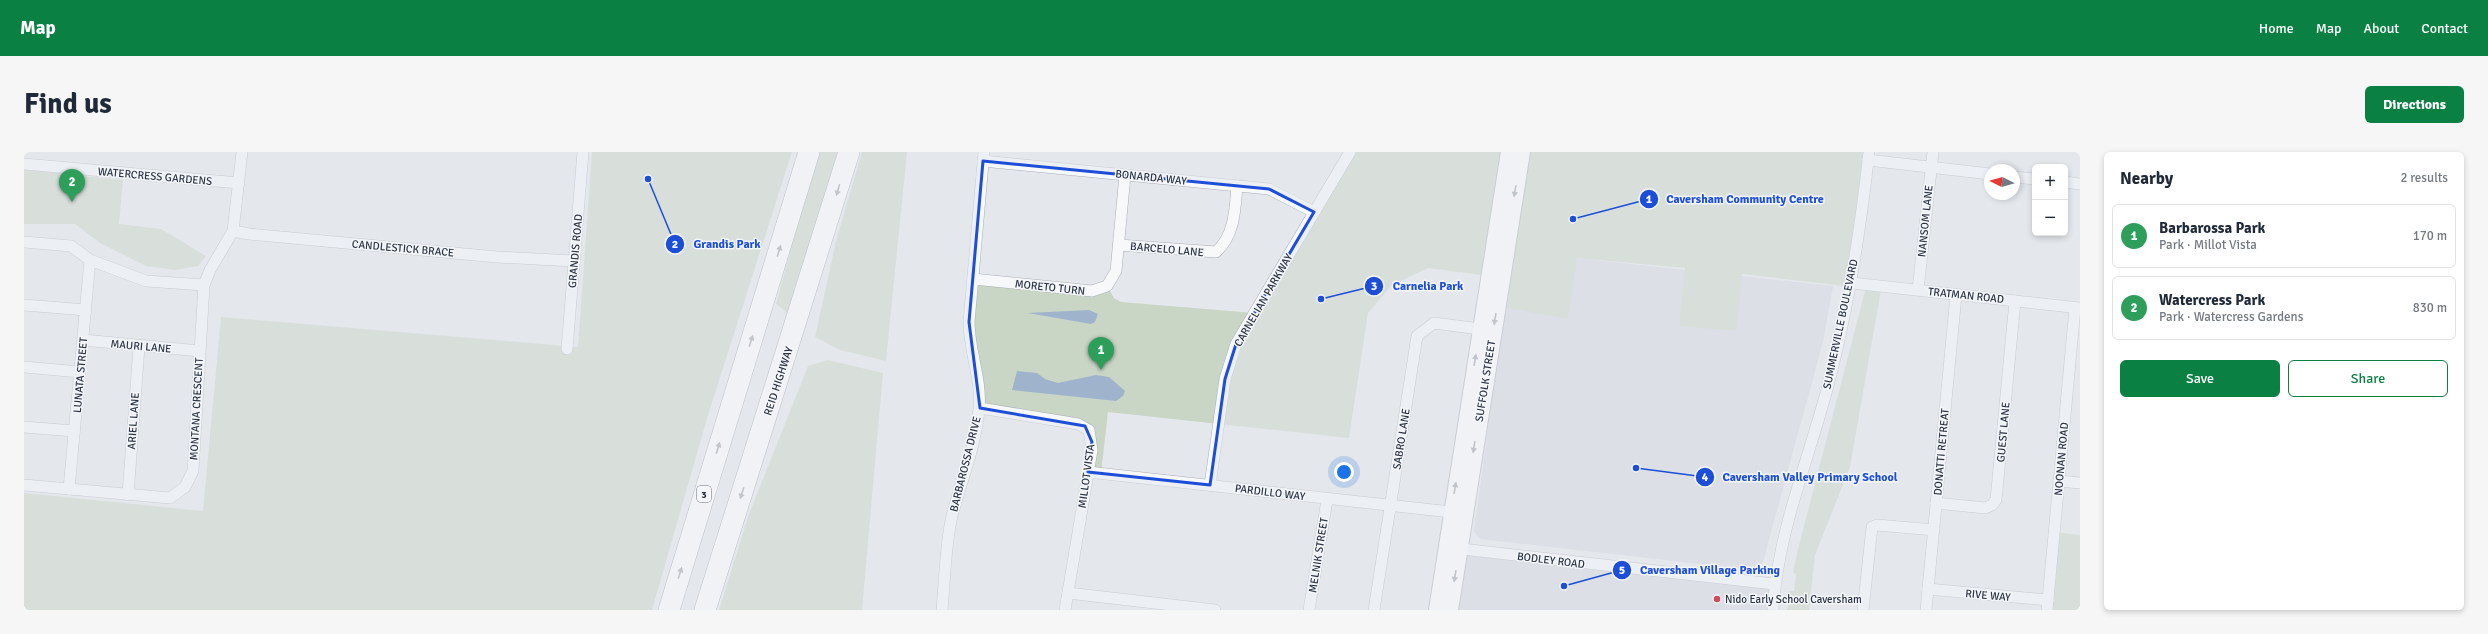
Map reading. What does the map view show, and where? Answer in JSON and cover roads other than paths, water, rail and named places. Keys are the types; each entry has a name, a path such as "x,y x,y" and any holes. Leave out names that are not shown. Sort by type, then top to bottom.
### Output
{"highway":[{"name":"3","path":"669,610 809,152"},
{"name":"REID HIGHWAY","path":"705,610 776,390 849,152"}],"street":[{"path":"24,242 71,246 90,260 146,281 204,285 210,270 233,231 242,152"},
{"name":"GRANDIS ROAD","path":"567,349 583,152"},
{"name":"CARNELIAN PARKWAY","path":"1210,485 1225,379 1236,344 1350,152"},
{"name":"SUFFOLK STREET","path":"1450,610 1453,548 1451,512 1508,152"},
{"name":"SUFFOLK STREET","path":"1437,610 1453,548 1522,152"},
{"name":"NANSOM LANE","path":"1918,290 1932,152"},
{"name":"BONARDA WAY","path":"983,156 1125,175 1269,189 1314,212"},
{"name":"BARBAROSSA DRIVE","path":"942,610 952,517 976,430 980,408 978,382 969,338 983,156"},
{"path":"1869,156 1931,167 1984,173"},
{"name":"SUMMERVILLE BOULEVARD","path":"1773,610 1774,584 1789,514 1832,370 1852,283 1869,156"},
{"name":"WATERCRESS GARDENS","path":"24,164 239,183"},
{"name":"MORETO TURN","path":"973,279 1092,292 1108,286 1113,280 1119,245 1125,175"},
{"path":"2020,178 2032,179"},
{"path":"2068,182 2080,184"},
{"name":"BARCELO LANE","path":"1119,245 1216,252 1225,239 1234,220 1237,186"},
{"name":"CANDLESTICK BRACE","path":"233,231 249,234 497,257 574,261"},
{"name":"LUNATA STREET","path":"69,489 90,260"},
{"name":"TRATMAN ROAD","path":"1852,283 2077,308"},
{"name":"MONTANA CRESCENT","path":"24,485 170,498 185,487 193,471 204,285"},
{"name":"DONATTI RETREAT","path":"1926,610 1956,294"},
{"name":"GUEST LANE","path":"1936,503 1985,508 1992,505 1996,500 2015,300"},
{"path":"24,305 86,310"},
{"name":"NOONAN ROAD","path":"2048,605 2077,308"},
{"name":"SABRO LANE","path":"1374,610 1417,336 1434,323 1480,329"},
{"name":"MAURI LANE","path":"83,340 139,347 200,351"},
{"name":"ARIEL LANE","path":"128,494 139,347"},
{"path":"24,367 80,372"},
{"name":"MILLOT VISTA","path":"980,408 1085,426 1089,430 1092,442 1065,610"},
{"path":"24,427 74,431"},
{"name":"PARDILLO WAY","path":"1088,472 1210,485 1327,500 1451,512"},
{"path":"2059,481 2080,483"},
{"name":"MELNIK STREET","path":"1309,610 1327,500"},
{"path":"1863,610 1872,527 1877,525 1934,530"},
{"name":"BODLEY ROAD","path":"1453,548 1774,584"},
{"name":"RIVE WAY","path":"1928,589 2048,605"},
{"path":"1068,593 1215,610"}],"water":[{"path":"1089,310 1098,314 1095,322 1091,324 1028,313"},
{"path":"1017,371 1037,373 1045,379 1058,383 1096,375 1109,377 1125,391 1123,396 1116,401 1012,390"}],"place":[{"name":"Grandis Park","path":"648,179"},
{"name":"Watercress Park","path":"72,202"},
{"name":"Caversham Community Centre","path":"1573,219"},
{"name":"Carnelia Park","path":"1321,299"},
{"name":"Barbarossa Park","path":"1101,370"},
{"name":"Caversham Valley Primary School","path":"1636,468"},
{"name":"Caversham Village Parking","path":"1564,586"},
{"name":"Nido Early School Caversham","path":"1717,599"}]}
